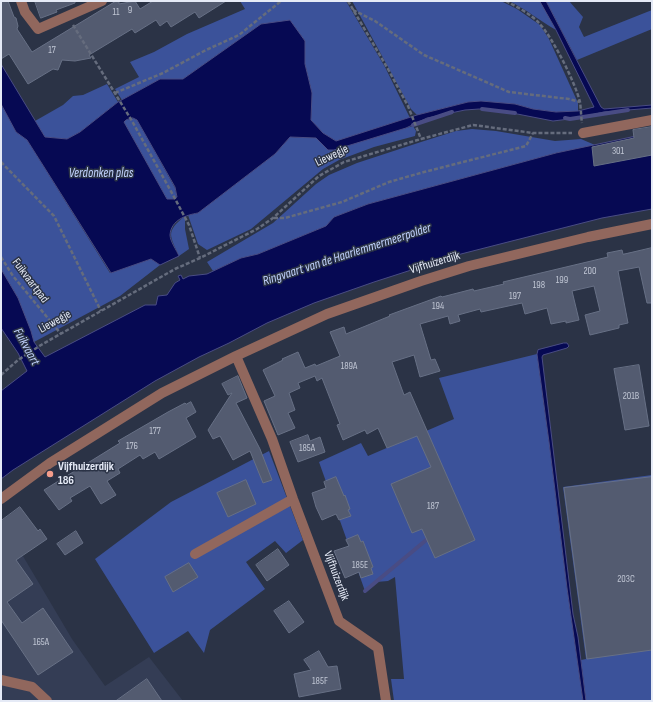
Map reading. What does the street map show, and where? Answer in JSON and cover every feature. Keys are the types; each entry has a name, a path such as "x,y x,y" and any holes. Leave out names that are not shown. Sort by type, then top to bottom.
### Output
{"street":[{"path":"21,1 25,12 38,29 102,1"},
{"path":"582,129 652,120"},
{"name":"Vijfhuizerdijk","path":"1,498 50,463 162,393 236,356 327,314 421,280 469,266 652,224"},
{"name":"Vijfhuizerdijk","path":"236,356 272,440 339,621 378,648 386,701"},
{"path":"195,554 293,499"},
{"path":"1,680 32,687 46,701"}],"path":[{"path":"115,93 163,73 206,50 239,35 281,1"},
{"path":"348,1 408,106 421,139"},
{"path":"506,1 539,22 546,31 577,91 580,104 582,129"},
{"path":"354,10 375,21 424,55 510,92 569,99 580,104"},
{"path":"68,16 132,121 173,195 189,225 200,258"},
{"name":"Liewegje","path":"1,375 18,360 41,345 175,268 200,258 257,229 273,218 319,176 344,162 473,125 533,133 582,129"},
{"path":"273,218 285,218 342,202 389,182 526,146 533,133"},
{"path":"1,162 54,216 101,311"},
{"name":"Fuikvaartpad","path":"1,257 13,276 61,334"}],"shaded area":[{"path":"240,1 346,1 385,67 410,118 336,141 323,133 311,120 312,93 305,64 305,41 300,34 261,24 183,79 160,79 122,100 115,89 139,77 130,62 154,52 187,34 245,9"},
{"path":"352,1 501,1 517,9 540,25 549,39 578,103 578,111 556,112 533,109 515,104 468,102 417,115 411,109"},
{"path":"509,1 540,1 556,30 521,8"},
{"path":"546,1 569,1 583,17 579,27 584,37 652,10 652,29 577,60"},
{"path":"107,84 118,102 80,132 67,139 45,137 35,121 63,105 73,96 83,95"},
{"path":"1,104 16,132 27,140 110,273 151,259 160,265 120,296 34,342 18,298 1,269"},
{"path":"133,118 137,120 175,188 177,197 167,199 124,122"},
{"path":"413,126 416,131 415,136 374,147 339,160 323,169 251,229 207,250 198,244 188,215 198,213 275,154 290,137 316,138 328,150"},
{"path":"472,129 496,131 555,141 581,139 595,145 556,153 368,204 334,217 326,226 258,254 241,258 213,271 207,262 273,223 316,184 329,175 357,163 421,142 456,131"},
{"path":"185,216 185,229 189,249 179,256 171,234 174,226"},
{"path":"537,354 583,701 394,701 391,679 404,679 395,577 388,581 376,582 365,591 319,462 361,443 368,456 454,419 439,378"},
{"path":"269,451 303,540 286,553 275,541 246,562 265,589 210,630 204,653 188,631 154,653 95,559 171,502"},
{"path":"652,475 652,701 586,701 581,660 586,659 563,487"},
{"path":"1,519 72,639 105,686 149,657 183,701 1,701"}],"water":[{"name":"Verdonken plas","path":"540,1 546,1 601,107 604,109 652,105 652,108 604,112 578,118 553,121 502,111 479,109 465,110 427,118 406,128 334,150 328,150 316,138 290,137 275,154 198,213 184,217 176,222 171,230 170,237 179,256 160,265 151,259 111,273 27,140 16,132 1,104 1,64 45,137 67,139 80,132 118,102 160,79 183,79 261,24 290,20 305,41 305,64 312,93 311,120 323,133 336,141 417,115 468,102 481,101 515,104 533,109 556,112 578,111 594,107","holes":["133,118 137,120 175,187 177,197 174,199 167,199 124,122"]},
{"path":"652,133 652,209 602,218 461,254 314,303 267,323 155,381 1,479 1,391 27,371 18,353 1,328 1,269 18,298 34,342 45,357 145,305 156,305 158,296 167,295 175,283 180,280 178,276 181,275 183,279 189,276 207,274 241,258 258,254 326,226 334,217 368,204 556,153"},
{"path":"567,343 569,346 567,348 543,355 542,357 573,614 578,637 586,701 583,701 567,588 537,354 538,350"}],"building":[{"path":"1,1 8,1 14,17 16,18 18,26 17,29 32,52 116,1 119,1 119,4 135,1 140,9 153,1 226,1 199,18 195,12 171,27 167,21 160,26 156,20 135,33 132,29 89,55 91,58 75,61 62,60 58,70 53,69 28,84 9,54 1,59"},
{"path":"35,1 75,1 75,3 56,10 57,12 41,18"},
{"path":"652,127 652,155 594,166 592,147 634,138 633,130"},
{"path":"652,248 652,303 647,303 639,267 618,271 628,323 619,325 619,328 590,335 585,315 600,311 594,286 572,291 579,320 551,324 547,308 525,314 522,303 481,312 480,309 458,315 460,321 450,324 448,316 420,324 431,360 435,359 440,371 420,377 414,355 392,362 404,395 410,392 475,540 435,558 422,529 412,533 391,484 431,467 417,436 387,448 378,428 367,434 365,430 343,440 337,425 340,424 322,378 317,381 315,376 298,383 300,388 289,393 295,410 288,413 295,428 278,435 264,401 275,396 263,370 298,352 305,368 315,364 316,366 340,356 330,332 344,327 346,334 390,316 389,315 441,296 473,289 474,291 504,284 503,282 608,257 607,253 622,250 623,254"},
{"path":"639,365 649,426 625,430 614,369"},
{"path":"238,376 247,398 236,403 260,449 272,480 263,483 250,451 233,460 220,436 213,439 208,430 232,393 228,395 222,384"},
{"path":"191,402 196,412 186,418 196,437 159,459 155,452 143,459 140,455 118,469 120,473 107,481 116,495 101,504 90,486 70,498 72,501 59,510 44,490 120,443 118,441 168,412 185,403"},
{"path":"308,435 310,441 320,437 325,452 298,462 290,442"},
{"path":"336,477 344,496 345,495 350,509 348,510 351,516 339,520 336,514 322,520 312,493 326,488 324,482"},
{"path":"652,477 652,650 587,659 564,488"},
{"path":"246,480 256,504 228,517 217,493"},
{"path":"20,507 38,531 40,529 47,539 16,560 33,584 7,602 22,623 43,608 73,652 38,675 1,620 1,521"},
{"path":"76,531 83,543 65,555 57,544"},
{"path":"358,535 361,542 363,541 373,567 371,568 373,574 361,578 359,572 345,578 334,551 349,546 346,540"},
{"path":"278,549 289,565 267,581 256,565"},
{"path":"189,563 198,577 173,592 165,577"},
{"path":"289,601 304,622 289,633 274,611"},
{"path":"319,651 328,667 337,666 341,689 299,697 294,674 311,670 304,660"},
{"path":"147,679 162,701 116,701"}],"waterway":[{"path":"482,109 515,113"},
{"path":"565,118 570,119 628,110"},
{"path":"413,125 452,112"},
{"path":"365,591 431,536"}],"place":[{"name":"Vijfhuizerdijk 186","path":"50,474"}],"water label":[{"name":"Ringvaart van de Haarlemmermeerpolder","path":"347,255"},
{"name":"Fuikvaart","path":"26,347"}]}
